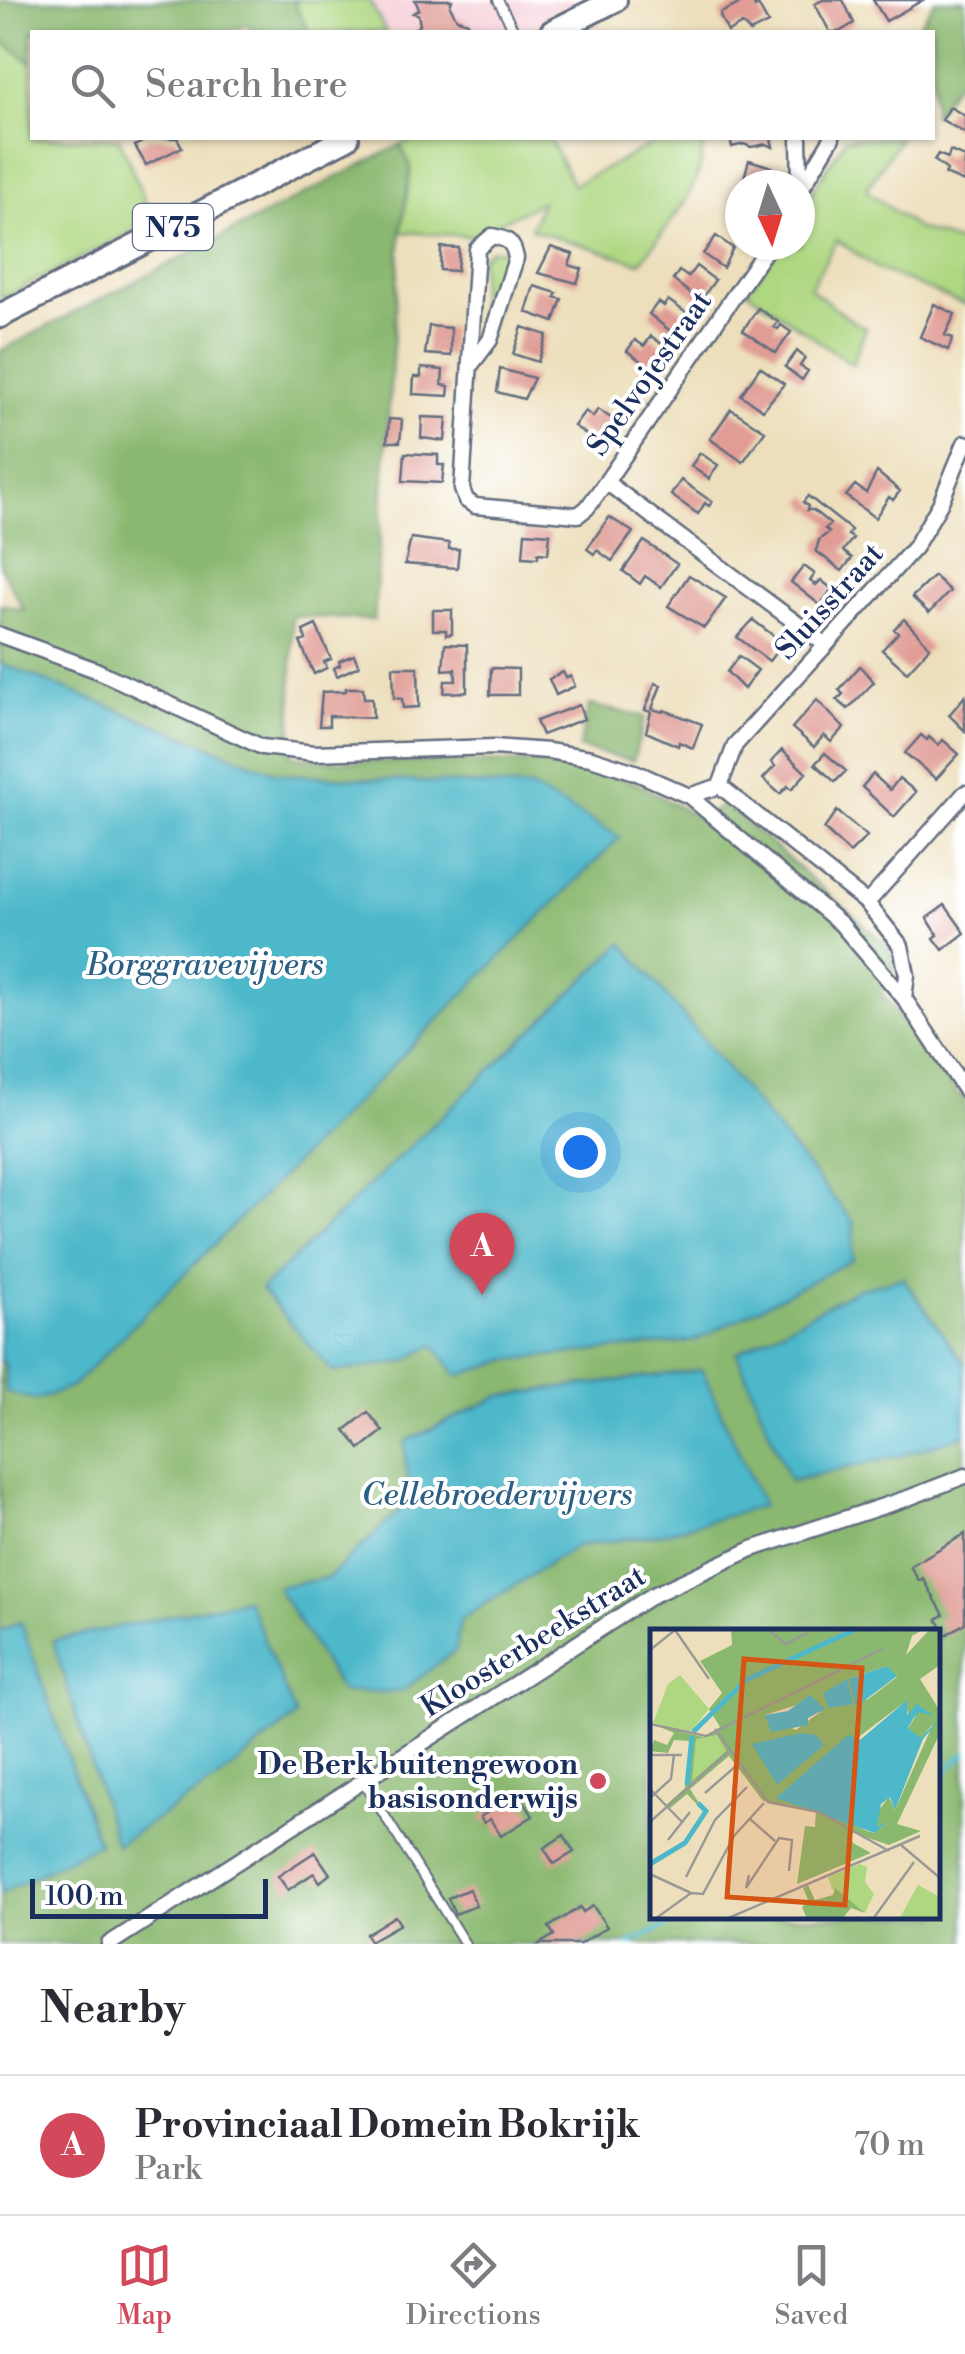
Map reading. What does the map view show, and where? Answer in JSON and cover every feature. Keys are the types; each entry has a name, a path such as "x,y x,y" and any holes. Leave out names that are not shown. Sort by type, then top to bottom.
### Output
{"main road":[{"path":"556,30 615,0"},
{"name":"N75","path":"0,316 343,140"}],"street":[{"path":"799,140 800,170"},
{"path":"812,170 831,140"},
{"name":"Spelvojestraat","path":"472,365 490,340 516,258 513,245 506,238 492,236 477,249 462,489 466,500 475,506 578,514 606,482 760,260"},
{"name":"Sluisstraat","path":"720,786 735,745 915,547 940,504 965,443"},
{"name":"Spelvojestraat","path":"606,482 826,645"},
{"path":"0,635 96,670 262,747 314,753 494,747 548,751 591,758 635,772 688,796 841,924 904,998 963,1084"},
{"path":"688,796 720,786 866,903 901,946 907,975 904,998"},
{"path":"866,903 965,793"},
{"name":"Kloosterbeekstraat","path":"108,1944 653,1595 752,1548 965,1476"}],"lane":[{"path":"498,0 515,30"},
{"path":"363,1781 465,1944"}],"shaded area":[{"path":"369,0 588,0 530,30 385,30"}],"green space":[{"path":"0,0 298,0 294,4 308,30 252,30 248,25 233,30 30,30 30,62 0,39"},
{"path":"369,0 385,30 308,30 294,3"},
{"path":"935,0 965,0 965,81 959,79 935,112 935,30 916,30"},
{"path":"0,39 30,62 30,140 120,140 153,221 0,299"},
{"path":"411,140 550,140 573,185 660,140 701,140 702,154 699,171 683,204 640,263 531,229 541,202 472,236 401,232 411,166 400,145"},
{"path":"845,140 899,140 866,190 916,228 965,245 965,305 878,269 837,240 810,288 866,328 852,364 747,291 770,260 815,260 815,187"},
{"path":"400,145 411,166 401,232 374,620 292,616 292,756 338,761 554,763 636,783 702,820 724,803 887,945 897,966 880,991 959,1096 965,1094 965,1365 903,1278 860,1288 737,1353 790,1481 902,1455 965,1435 965,1944 0,1944 0,1894 98,1843 20,1622 0,1631 0,1361 5,1362 531,788 279,774 0,663 0,604 24,610 0,566 0,351","holes":["702,1370 659,1534 577,1546 460,1620 278,1588 328,1578 409,1502 405,1442 500,1396"]},
{"path":"490,250 503,250 509,258 486,337 478,337 481,257"},
{"path":"589,705 645,717 633,761 579,748"}],"water":[{"name":"Borggravevijvers","path":"0,663 279,774 531,788 620,837 72,1387 36,1400 6,1392 5,1363 0,1361"},
{"path":"623,943 854,1223 852,1260 695,1341 507,1360 458,1376 434,1345 403,1362 333,1372 261,1289"},
{"path":"903,1278 965,1365 965,1435 902,1455 790,1481 737,1353 860,1288"},
{"name":"Cellebroedervijvers","path":"702,1370 763,1506 659,1534 577,1546 460,1620 456,1650 401,1692 342,1692 277,1587 328,1578 409,1502 405,1442 500,1396"},
{"path":"247,1599 296,1716 217,1780 116,1845 53,1641"},
{"path":"21,1622 98,1844 0,1894 0,1631"}],"building":[{"path":"415,0 452,0 450,6 457,19 468,22 466,28 417,30 418,14 413,13 419,9"},
{"path":"752,0 768,23 754,30 742,24 727,30 721,13"},
{"path":"843,0 854,23 842,30 829,30 815,4"},
{"path":"873,0 923,0 886,21"},
{"path":"950,107 965,116 965,133 942,120"},
{"path":"146,140 178,140 182,147 146,165 135,146"},
{"path":"730,140 771,140 773,147 744,144 732,147"},
{"path":"950,151 965,157 964,182 945,174 947,170 934,160 938,154 948,158"},
{"path":"749,160 772,167 771,170 746,170"},
{"path":"716,236 725,242 727,260 723,268 703,254"},
{"path":"441,247 459,248 457,271 440,270"},
{"path":"551,247 573,254 569,265 582,269 577,283 538,273"},
{"path":"696,266 715,280 700,301 673,280 679,271 688,277"},
{"path":"534,286 557,293 555,297 562,299 554,322 526,312"},
{"path":"668,300 688,314 675,335 649,314 658,302 664,306"},
{"path":"934,304 955,314 945,335 953,338 948,350 920,337"},
{"path":"758,308 778,322 774,327 778,329 781,325 791,332 776,353 743,330"},
{"path":"429,326 451,328 451,356 425,354"},
{"path":"522,327 547,335 538,362 513,354"},
{"path":"651,336 667,348 652,369 627,351 635,340 644,346"},
{"path":"797,351 805,358 800,366 808,371 802,380 785,367"},
{"path":"760,367 784,384 763,410 741,395"},
{"path":"421,368 443,370 442,385 449,386 448,396 413,394 414,377 421,377"},
{"path":"500,369 534,378 524,399 497,392"},
{"path":"598,409 615,421 599,443 574,426 585,411 593,417"},
{"path":"731,409 765,431 743,462 710,439"},
{"path":"422,417 447,418 445,441 421,438"},
{"path":"389,419 402,420 400,442 387,442"},
{"path":"405,453 438,455 438,465 444,465 442,483 403,481"},
{"path":"700,453 718,465 709,479 691,466"},
{"path":"877,472 900,491 893,500 889,497 875,518 846,496 855,485 866,493"},
{"path":"681,480 712,502 709,506 705,503 698,514 671,495"},
{"path":"808,496 851,530 848,535 853,538 843,551 852,558 842,571 816,551 830,524 813,510 807,510 803,502"},
{"path":"609,517 633,532 612,561 597,550 594,554 587,549"},
{"path":"525,532 550,534 548,554 523,557"},
{"path":"411,538 449,543 449,549 459,549 457,568 405,564"},
{"path":"644,541 677,564 661,587 645,576 640,584 623,571"},
{"path":"804,566 815,574 810,581 816,585 821,580 832,589 820,605 791,582"},
{"path":"689,575 726,598 704,628 668,606"},
{"path":"934,576 950,591 929,613 912,597"},
{"path":"433,610 452,610 452,634 433,630"},
{"path":"904,619 930,647 907,672 882,650 898,633 894,629"},
{"path":"753,620 783,643 769,661 737,637"},
{"path":"316,625 331,659 324,662 327,668 314,674 300,642 306,640 303,631"},
{"path":"445,644 467,645 467,692 444,693 445,681 456,681 455,669 443,670"},
{"path":"354,655 359,666 337,676 334,668 340,665 339,661"},
{"path":"739,656 758,670 744,689 727,672"},
{"path":"860,666 874,682 848,709 837,700 843,694 839,690"},
{"path":"393,667 418,667 419,707 403,708 402,699 394,698"},
{"path":"491,668 518,669 518,695 490,695"},
{"path":"563,672 566,678 571,676 575,686 556,695 549,679"},
{"path":"655,683 661,685 652,709 702,724 693,748 646,732 651,712 645,710"},
{"path":"363,688 364,698 372,698 373,718 329,716 329,726 319,726 322,692"},
{"path":"965,696 965,731 949,715"},
{"path":"817,700 844,728 831,742 824,735 814,747 792,728"},
{"path":"579,705 584,719 542,735 536,721"},
{"path":"921,735 938,745 943,740 959,754 936,779 905,753"},
{"path":"782,750 806,773 792,789 788,786 780,794 763,779"},
{"path":"825,753 846,771 835,782 815,764"},
{"path":"873,774 890,790 899,778 916,792 894,817 862,787"},
{"path":"837,811 867,836 850,853 824,829"},
{"path":"945,905 965,933 943,950 927,918"},
{"path":"368,1412 383,1431 360,1449 345,1430"},
{"path":"965,1534 965,1623 946,1635 937,1619 944,1615 923,1578 919,1581 910,1566"},
{"path":"519,1793 533,1816 501,1836 490,1819 484,1823 480,1817"},
{"path":"564,1835 574,1852 554,1864 544,1848"},
{"path":"315,1852 330,1874 320,1882 314,1873 288,1890 278,1876"},
{"path":"469,1889 476,1906 455,1914 448,1898"},
{"path":"593,1906 607,1927 580,1944 539,1944 554,1935 549,1927 580,1907 583,1912"},
{"path":"395,1916 400,1924 370,1941 366,1934"}],"waterway":[{"path":"940,1775 965,1754"},
{"path":"629,1944 681,1919"}],"place":[{"name":"Provinciaal Domein Bokrijk","path":"482,1295"},
{"name":"De Berk buitengewoon basisonderwijs","path":"598,1781"}]}
